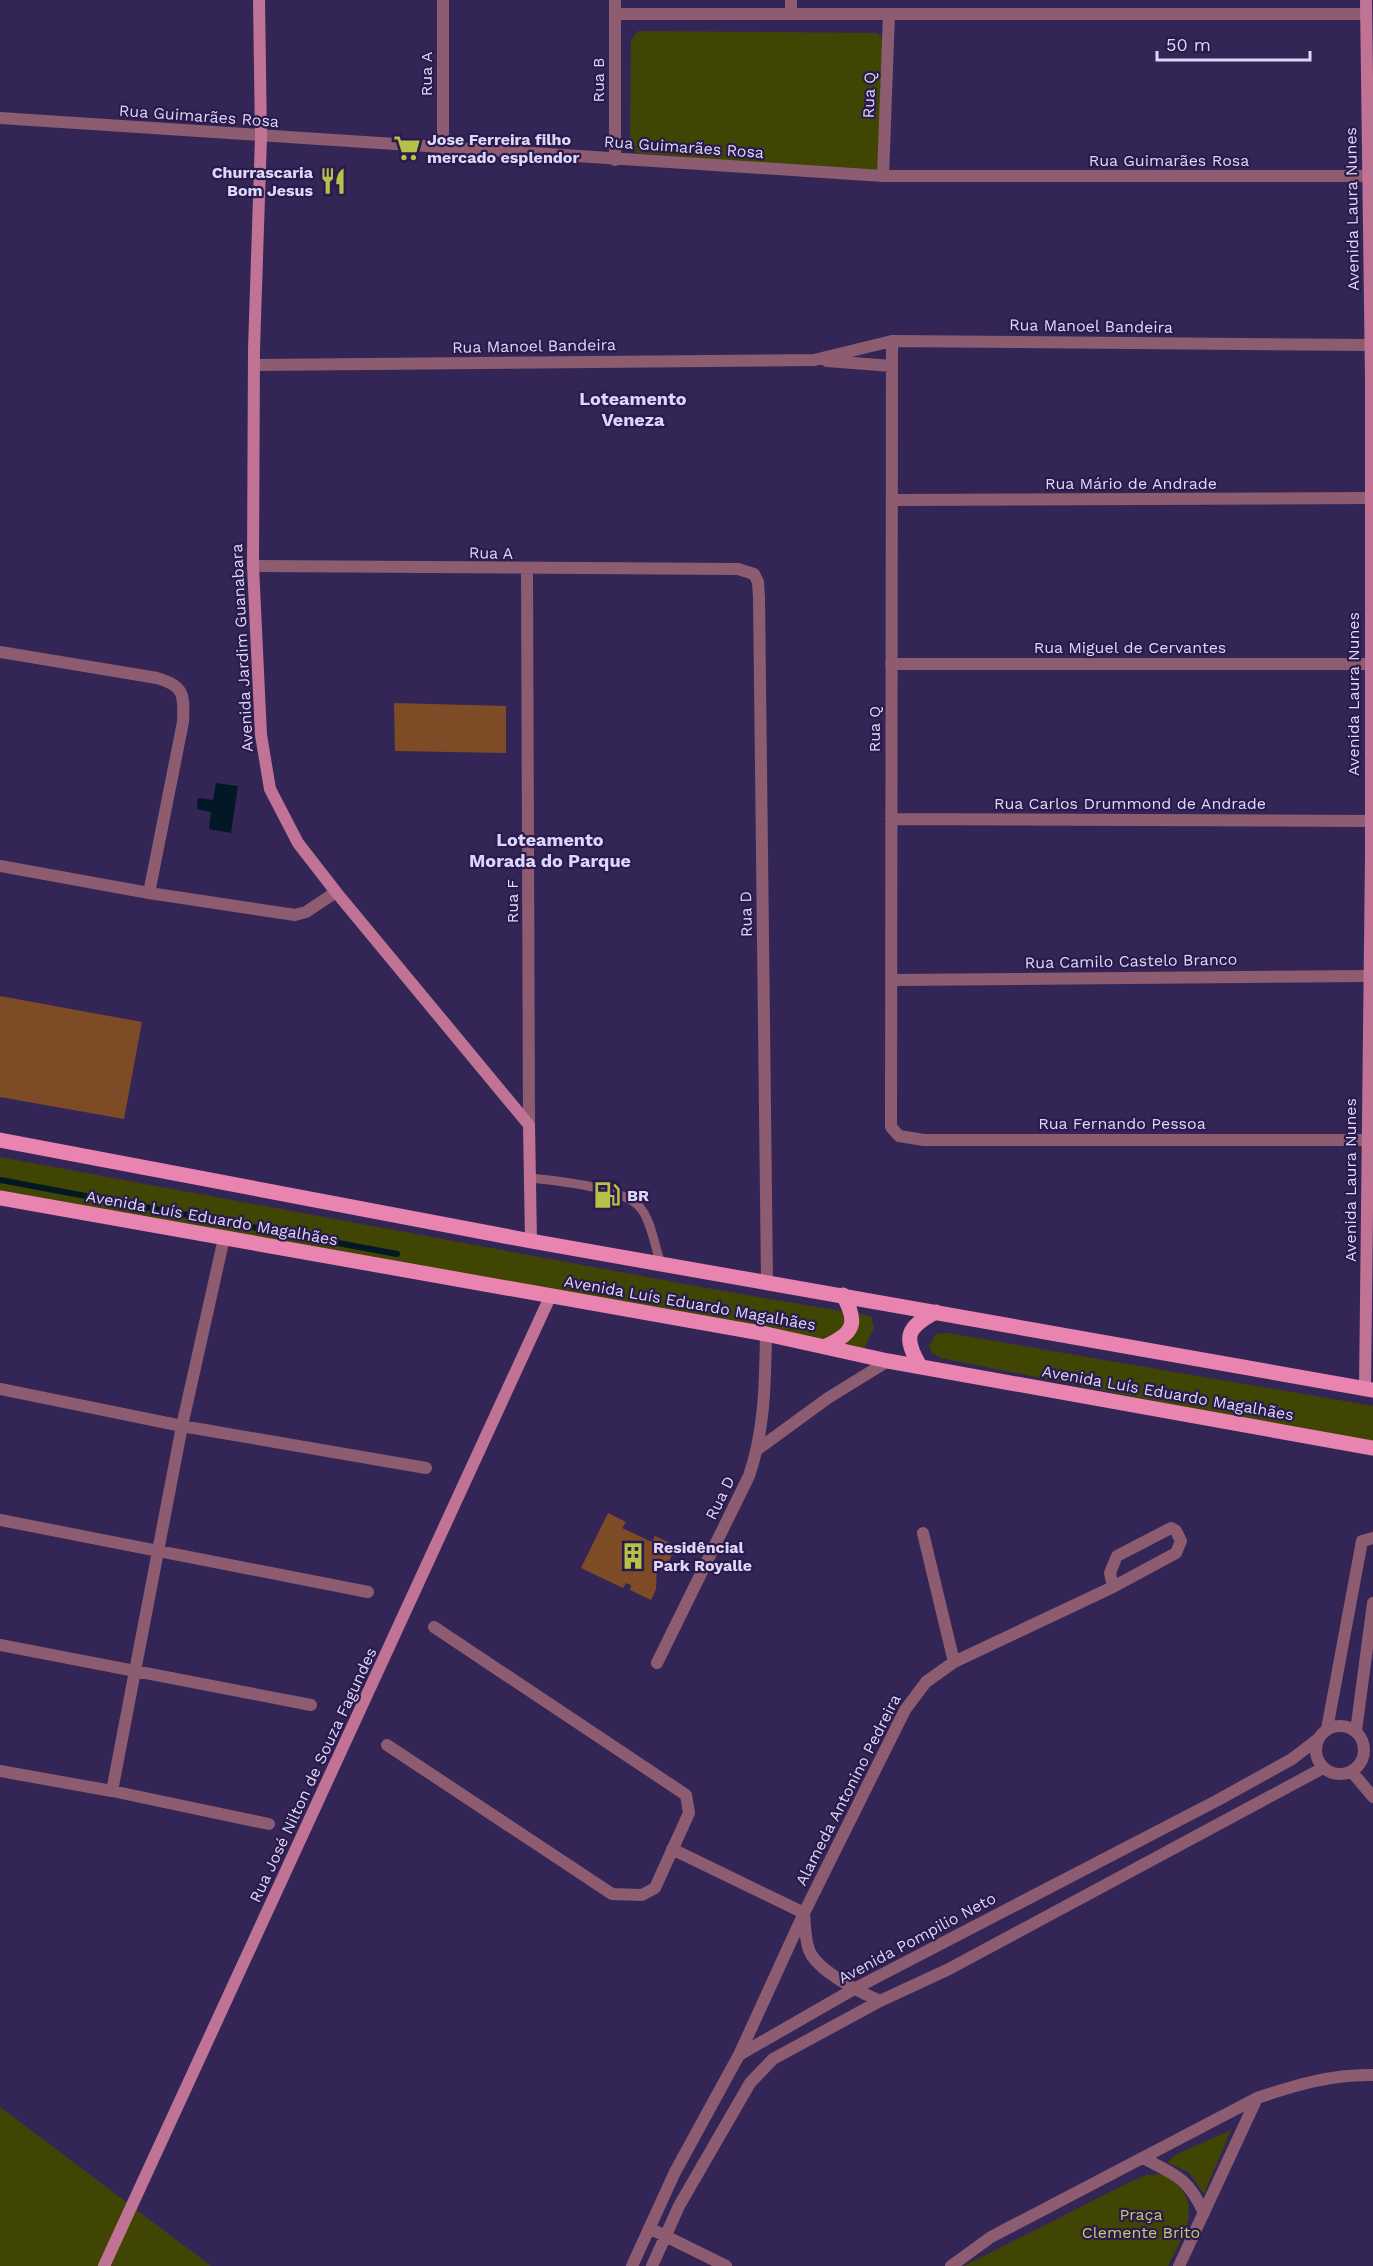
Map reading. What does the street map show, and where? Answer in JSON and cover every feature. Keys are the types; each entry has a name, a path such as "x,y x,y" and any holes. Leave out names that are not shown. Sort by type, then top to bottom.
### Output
{"main road":[{"name":"Avenida Luís Eduardo Magalhães","path":"0,1140 531,1241 767,1281 1369,1390"},
{"name":"Avenida Luís Eduardo Magalhães","path":"0,1198 766,1334 888,1361 1373,1448"},
{"path":"826,1346 841,1339 850,1331 852,1310 843,1295"},
{"path":"920,1366 908,1341 910,1331 916,1322 936,1312"}],"street":[{"name":"Avenida Jardim Guanabara","path":"259,0 261,136 254,365 253,566 261,735 270,789 298,843 529,1125"},
{"name":"Rua A","path":"443,0 443,148"},
{"name":"Rua B","path":"615,0 615,159"},
{"path":"791,0 791,14"},
{"name":"Avenida Laura Nunes","path":"1366,0 1370,59 1367,176 1371,220 1372,380 1369,498 1372,699 1369,821 1372,855 1369,976 1371,1014 1367,1140 1370,1180 1369,1390"},
{"path":"615,14 1366,14"},
{"name":"Rua Q","path":"883,176 889,14"},
{"name":"Rua Guimarães Rosa","path":"0,118 883,176 1367,176"},
{"name":"Rua Q","path":"890,1118 892,341"},
{"name":"Rua Manoel Bandeira","path":"814,360 892,341 1370,345"},
{"name":"Rua Manoel Bandeira","path":"254,365 814,360 892,366"},
{"name":"Rua Mário de Andrade","path":"892,500 1369,498"},
{"name":"Rua A","path":"253,566 526,570 729,569"},
{"name":"Rua D","path":"729,569 746,570 754,574 758,582 767,1281"},
{"name":"Rua F","path":"526,570 529,1125"},
{"path":"0,652 157,678 173,683 180,689 184,702 183,722 149,893"},
{"name":"Rua Miguel de Cervantes","path":"891,664 1370,664"},
{"name":"Rua Carlos Drummond de Andrade","path":"891,819 1369,821"},
{"path":"0,866 149,893 295,915 306,912 336,892"},
{"name":"Rua Camilo Castelo Branco","path":"892,980 1369,976"},
{"name":"Rua Fernando Pessoa","path":"890,1118 891,1127 899,1136 924,1140 1367,1140"},
{"path":"529,1125 531,1241"},
{"path":"112,1791 182,1425 224,1238"},
{"name":"Rua José Nilton de Souza Fagundes","path":"104,2266 550,1297"},
{"name":"Rua D","path":"657,1663 750,1476 764,1415 766,1334"},
{"path":"758,1449 828,1398 888,1361"},
{"path":"0,1389 182,1425 426,1468"},
{"path":"0,1520 368,1592"},
{"name":"Alameda Antonino Pedreira","path":"739,2055 804,1913 904,1710 926,1682 954,1662 1113,1587 1176,1553 1181,1541 1176,1531 1171,1528 1117,1556 1110,1573 1113,1587"},
{"path":"923,1533 954,1662"},
{"path":"1323,1734 1342,1726 1356,1731 1369,1757 1352,1772 1337,1774 1323,1768 1317,1759 1316,1749 1323,1734 1341,1668 1362,1541 1373,1538"},
{"path":"1356,1731 1373,1604"},
{"path":"387,1745 612,1894 630,1897 642,1895 654,1888 688,1813 686,1795 434,1627"},
{"path":"0,1645 311,1705"},
{"name":"Avenida Pompilio Neto","path":"739,2055 854,1989 1218,1800 1292,1759 1323,1734"},
{"path":"652,2266 679,2206 761,2070 773,2059 880,2001 949,1969 1323,1768"},
{"path":"0,1771 112,1791 269,1824"},
{"path":"1352,1772 1373,1797"},
{"name":"Alameda Antonino Pedreira","path":"672,1849 804,1913"},
{"name":"Alameda Antonino Pedreira","path":"804,1913 809,1950 816,1959 854,1989 880,2001"},
{"path":"632,2266 675,2172 739,2055"},
{"path":"951,2266 972,2248 991,2237 1257,2098 1342,2074 1373,2075"},
{"path":"1179,2266 1257,2098"},
{"path":"1143,2158 1178,2176 1193,2189 1204,2213"},
{"path":"649,2228 726,2266"}],"lane":[{"path":"531,1178 583,1185 623,1196 642,1209 661,1264"}],"green space":[{"path":"638,31 877,33 885,42 881,166 873,173 637,153 630,144 631,40"},
{"path":"0,1157 712,1289 871,1316 874,1328 864,1349 0,1193"},
{"path":"948,1333 1373,1406 1373,1445 941,1358 932,1353 929,1346 936,1334"},
{"path":"0,2107 211,2266 0,2266"},
{"path":"1231,2130 1204,2194 1189,2172 1168,2163 1173,2156"},
{"name":"Praça Clemente Brito","path":"1162,2174 1185,2194 1189,2205 1186,2228 1168,2266 964,2266 1130,2182 1147,2175"}],"water":[{"path":"216,783 238,786 231,833 209,829 211,812 197,809 198,798 213,800"}],"building":[{"path":"394,703 506,706 506,753 395,751"},
{"path":"0,996 142,1022 124,1119 0,1097"},
{"name":"Residêncial Park Royalle","path":"608,1513 626,1522 622,1528 652,1542 655,1536 676,1546 668,1563 657,1566 656,1589 651,1600 630,1590 631,1585 626,1583 623,1588 581,1568"}],"waterway":[{"path":"0,1180 397,1254"}],"place":[{"name":"Jose Ferreira filho mercado esplendor","path":"407,148"},
{"name":"Churrascaria Bom Jesus","path":"333,181"},
{"name":"BR","path":"607,1195"},
{"name":"Residêncial Park Royalle","path":"633,1556"}],"district":[{"name":"Loteamento Veneza","path":"633,408"},
{"name":"Loteamento Morada do Parque","path":"550,849"}]}
